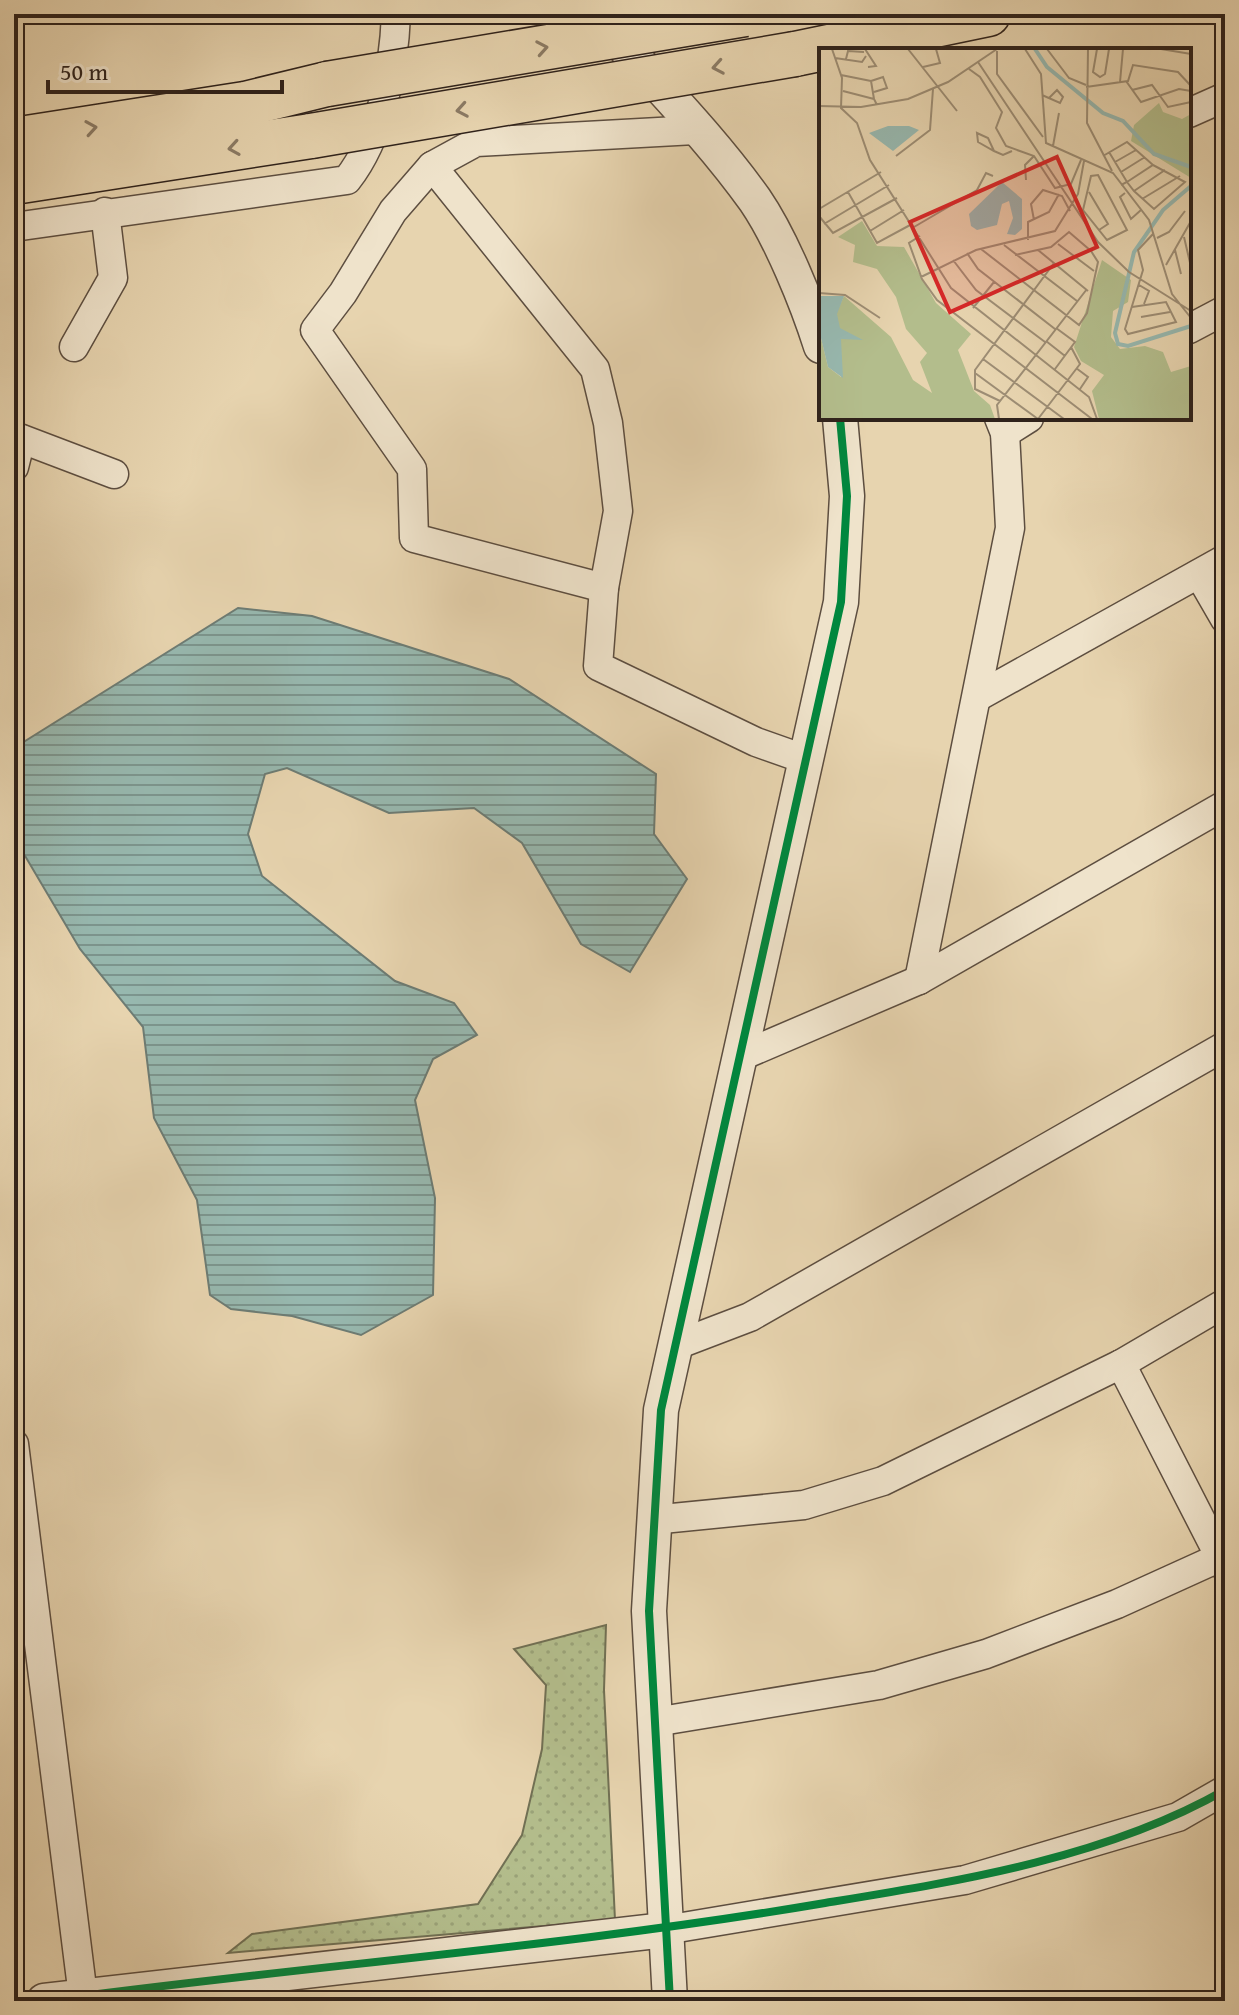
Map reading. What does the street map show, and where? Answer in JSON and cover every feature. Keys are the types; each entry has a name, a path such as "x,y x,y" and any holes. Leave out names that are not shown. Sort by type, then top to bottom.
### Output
{"highway":[{"path":"14,140 245,104 327,84 745,14"},
{"path":"824,48 988,14"},
{"path":"14,182 311,136 819,49"}],"street":[{"path":"14,227 347,180 365,156 394,50 396,14"},
{"path":"595,14 661,85 756,202 809,307 819,340"},
{"path":"1191,112 1225,97"},
{"path":"604,588 414,538 412,469 315,330 343,293 393,211 432,166 476,142 695,130"},
{"path":"432,166 595,369 608,423 618,511 604,588 598,666 756,742 807,760"},
{"path":"74,347 113,278 105,212"},
{"path":"1191,328 1225,310"},
{"path":"670,2001 649,1611 652,1520 661,1410 841,602 847,496 840,420"},
{"path":"919,980 979,696 1010,528 1011,423"},
{"path":"14,467 17,438 114,474"},
{"path":"979,696 1225,559"},
{"path":"1199,574 1225,619"},
{"path":"739,1057 919,980 1225,805"},
{"path":"674,1346 750,1317 1225,1046"},
{"path":"652,1520 804,1505 883,1481 1121,1364 1225,1303"},
{"path":"655,1722 879,1685 986,1654 1223,1560 1121,1364"},
{"path":"14,1444 83,1996"},
{"path":"44,2001 83,1996 214,1990 665,1930 965,1880 1178,1817 1225,1790"}],"green space":[{"path":"606,1625 604,1690 615,1920 228,1953 252,1934 478,1904 522,1835 542,1749 546,1685 514,1649"}],"water":[{"path":"238,608 312,616 509,679 656,774 654,834 687,879 630,972 581,944 522,843 474,808 389,813 287,768 265,774 248,834 262,876 395,981 454,1003 477,1035 433,1059 415,1100 435,1198 433,1295 361,1335 292,1316 231,1309 210,1295 197,1200 154,1118 143,1027 80,949 18,844 14,748"}],"cycle path":[{"path":"670,2001 649,1611 661,1410 841,602 847,496 840,420"},
{"path":"44,2001 630,1932 927,1886 1081,1850 1131,1833 1225,1790"}]}
